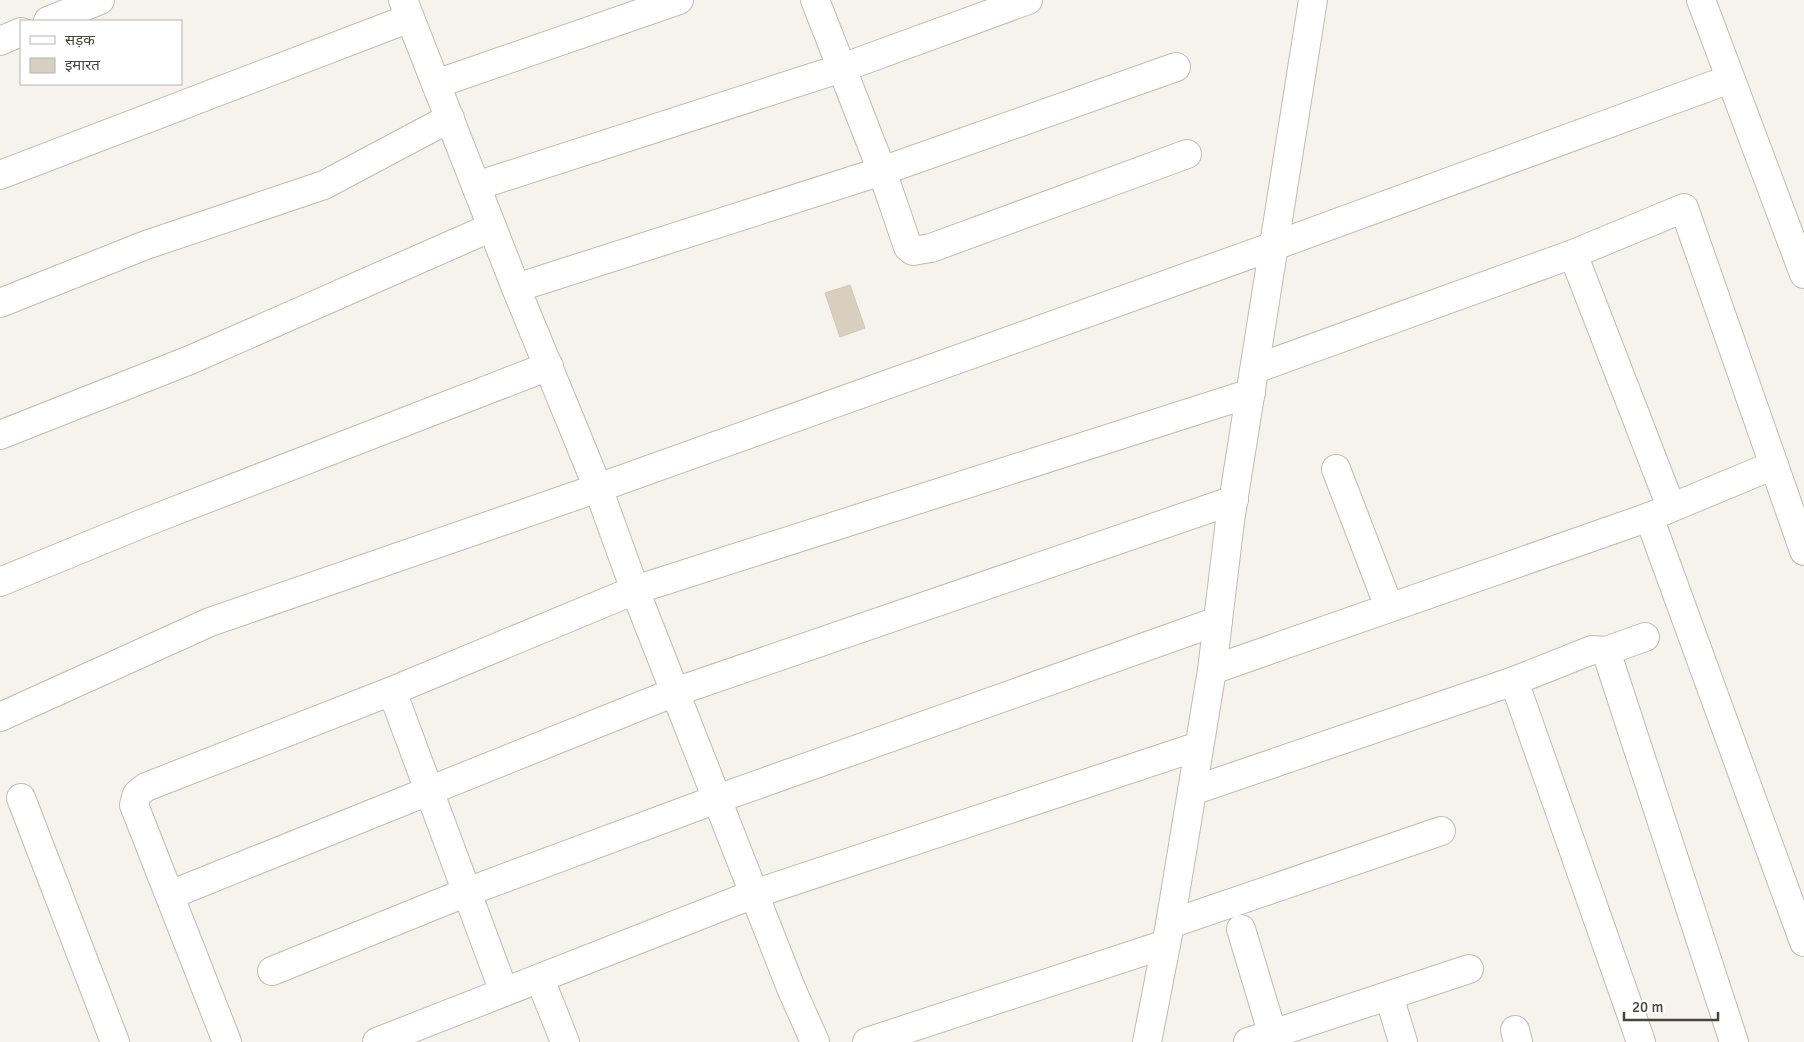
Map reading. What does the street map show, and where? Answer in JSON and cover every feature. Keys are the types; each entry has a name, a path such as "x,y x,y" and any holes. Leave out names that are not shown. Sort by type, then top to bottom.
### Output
{"street":[{"path":"50,20 100,0"},
{"path":"436,84 679,0"},
{"path":"814,0 882,171 908,247 913,251 931,248 1187,154"},
{"path":"476,186 842,68 1028,0"},
{"path":"1148,1042 1212,670 1234,500 1313,0"},
{"path":"1700,0 1804,274"},
{"path":"0,175 407,9 516,288 598,488 635,590 791,988 815,1042"},
{"path":"0,41 20,32"},
{"path":"516,288 882,171 1176,66"},
{"path":"0,717 210,622 598,488 1274,246 1730,79"},
{"path":"0,304 146,245 324,185 450,118"},
{"path":"227,1042 134,805 137,794 146,787 392,691 635,590 1253,381 1684,208 1804,551"},
{"path":"0,435 190,360 492,227"},
{"path":"1573,254 1804,942"},
{"path":"0,582 146,522 549,366"},
{"path":"1212,670 1660,512 1774,465"},
{"path":"1336,469 1389,607"},
{"path":"170,895 675,692 1234,500"},
{"path":"272,971 466,892 717,799 1218,621"},
{"path":"1192,791 1514,681 1592,650 1606,651 1645,637"},
{"path":"1606,651 1734,1042"},
{"path":"1514,681 1641,1042"},
{"path":"392,691 504,992"},
{"path":"377,1042 754,894 1199,746"},
{"path":"21,798 115,1042"},
{"path":"867,1042 1168,934 1441,831"},
{"path":"1241,929 1265,1039 1469,970"},
{"path":"540,979 565,1042"},
{"path":"1389,996 1403,1042"}],"building":[{"path":"850,285 865,328 840,337 825,293"}]}
